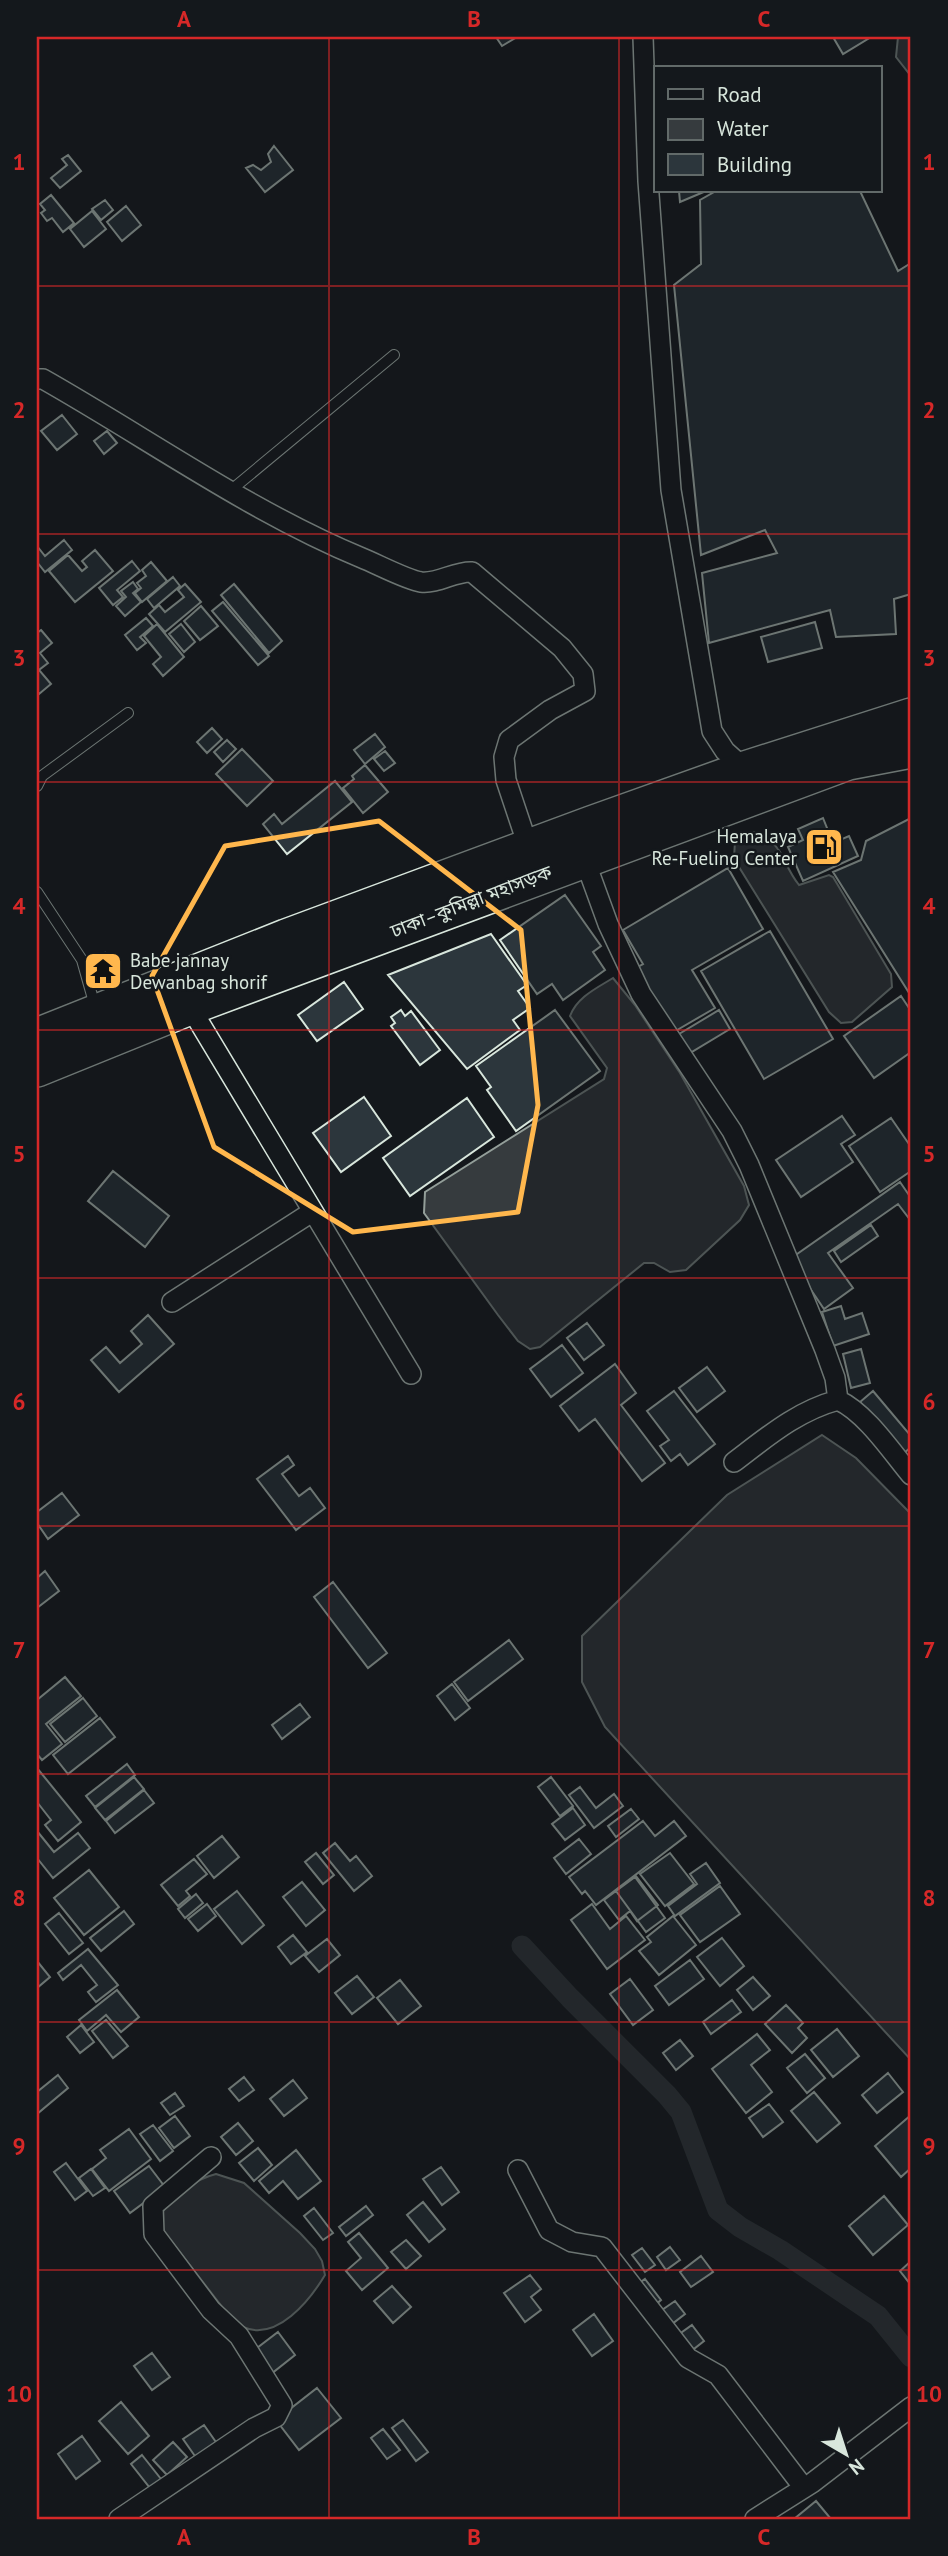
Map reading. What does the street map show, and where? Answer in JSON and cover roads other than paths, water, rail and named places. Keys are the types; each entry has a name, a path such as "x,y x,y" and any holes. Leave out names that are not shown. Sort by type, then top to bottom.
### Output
{"highway":[{"name":"ঢাকা–কুমিল্লা মহাসড়ক","path":"37,1037 286,937 745,769 911,716"},
{"name":"ঢাকা–কুমিল্লা মহাসড়ক","path":"37,1069 190,1007 584,858 848,762 911,750"}],"street":[{"path":"643,37 648,181 671,491 712,731 725,751 745,769"},
{"path":"37,379 43,379 79,399 230,491 342,550 422,582 472,572 562,648 583,674 585,691 550,710 509,740 504,757 506,780 528,849"},
{"path":"584,858 613,936 641,994 715,1102 749,1165 825,1350 835,1378 838,1400"},
{"path":"190,1007 411,1374"},
{"path":"172,1302 312,1212"},
{"path":"734,1462 788,1421 816,1406 838,1400 859,1414 911,1475"},
{"path":"119,2519 254,2428 276,2417 282,2406 239,2336 211,2310 154,2234 153,2206 211,2157"},
{"path":"518,2169 549,2230 572,2242 602,2247 688,2358 718,2375 804,2488"},
{"path":"755,2519 804,2488 911,2407"}],"lane":[{"path":"230,491 394,355"},
{"path":"37,786 42,776 128,713"},
{"path":"37,891 82,960 96,1013"}],"water":[{"path":"898,37 911,37 911,76 896,57"},
{"path":"753,832 777,848 799,885 829,875 833,877 891,974 892,987 852,1022 841,1023 829,1012 734,859 735,841"},
{"path":"613,978 635,1005 680,1073 744,1186 749,1205 740,1220 686,1270 670,1272 654,1263 644,1263 540,1347 530,1349 518,1341 424,1213 425,1192 604,1079 607,1068 570,1016 582,998"},
{"path":"822,1435 856,1458 911,1514 911,2060 605,1727 582,1682 582,1636 727,1495"},
{"path":"216,2174 244,2183 300,2233 322,2261 325,2275 311,2296 291,2316 268,2329 243,2327 230,2317 164,2232 162,2213 173,2198 191,2185"}],"waterway":[{"path":"522,1946 681,2112 718,2210 878,2316 911,2357"}],"place":[{"name":"Hemalaya Re-Fueling Center","path":"824,847"},
{"name":"Babe jannay Dewanbag shorif","path":"103,971"}]}
